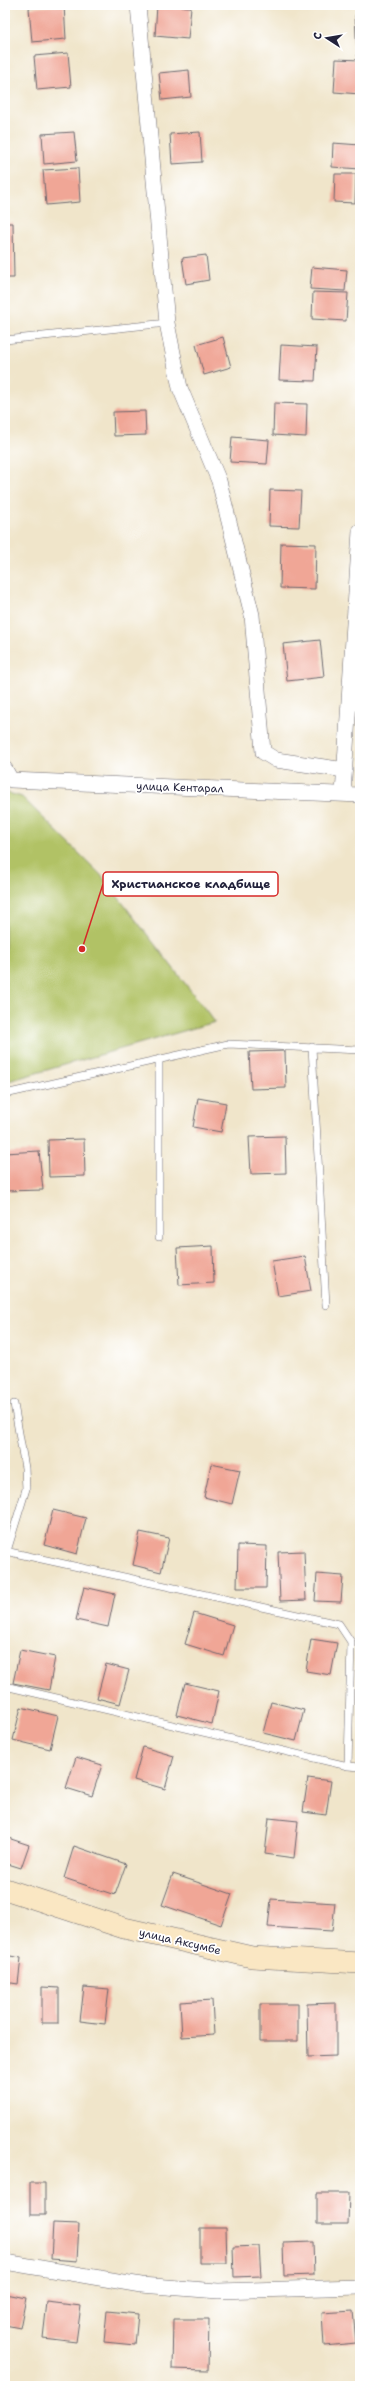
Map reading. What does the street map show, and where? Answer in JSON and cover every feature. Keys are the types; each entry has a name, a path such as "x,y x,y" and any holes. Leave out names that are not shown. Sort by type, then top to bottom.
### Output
{"main road":[{"name":"улица Аксумбе","path":"5,1889 124,1928 252,1957 360,1964"}],"street":[{"path":"138,5 167,323 180,388 219,480 252,615 263,752 276,760 345,770"},
{"path":"343,794 360,531"},
{"name":"улица Кентарал","path":"5,769 11,780 360,795"},
{"path":"5,2262 141,2285 218,2291 360,2287"}],"lane":[{"path":"5,340 167,323"},
{"path":"5,1094 228,1044 360,1050"},
{"path":"312,1048 326,1305"},
{"path":"159,1059 159,1237"},
{"path":"14,1404 25,1468 26,1489 6,1551 339,1624 351,1642 348,1766"},
{"path":"5,1686 348,1766 360,1766"}],"green space":[{"path":"5,792 22,797 101,875 215,1022 5,1082"}],"building":[{"path":"64,5 66,39 32,42 29,8"},
{"path":"157,5 191,7 188,39 155,36"},
{"path":"355,15 360,15 360,56 357,56"},
{"path":"68,53 71,87 37,90 34,56"},
{"path":"336,59 360,60 360,94 334,92"},
{"path":"189,70 191,97 162,100 159,73"},
{"path":"74,132 77,161 44,164 42,134"},
{"path":"200,132 202,162 172,164 170,134"},
{"path":"333,143 360,145 360,169 332,167"},
{"path":"78,168 80,202 46,205 43,170"},
{"path":"335,174 356,174 355,203 334,202"},
{"path":"5,223 13,223 14,278 5,278"},
{"path":"206,255 209,280 186,284 182,258"},
{"path":"312,267 347,270 345,291 310,289"},
{"path":"313,292 348,293 346,321 312,319"},
{"path":"223,337 231,367 204,375 196,345"},
{"path":"281,345 317,347 315,381 279,380"},
{"path":"274,403 307,404 306,437 273,435"},
{"path":"145,411 146,435 114,436 113,412"},
{"path":"232,437 269,440 267,464 230,462"},
{"path":"270,490 301,491 299,527 269,526"},
{"path":"281,543 316,544 315,589 280,588"},
{"path":"320,640 324,677 287,681 283,644"},
{"path":"285,1051 286,1088 251,1089 249,1052"},
{"path":"198,1098 226,1103 221,1132 193,1127"},
{"path":"285,1136 286,1173 251,1174 249,1137"},
{"path":"84,1139 85,1176 49,1177 48,1140"},
{"path":"39,1151 43,1190 5,1191 5,1153"},
{"path":"213,1246 214,1283 179,1285 177,1248"},
{"path":"305,1256 311,1291 278,1296 272,1261"},
{"path":"211,1464 240,1470 232,1504 204,1497"},
{"path":"53,1510 86,1518 77,1554 44,1545"},
{"path":"140,1532 169,1538 161,1572 133,1565"},
{"path":"238,1545 267,1546 266,1588 237,1588"},
{"path":"304,1551 306,1600 280,1601 278,1552"},
{"path":"317,1574 343,1576 341,1602 315,1601"},
{"path":"84,1587 115,1594 108,1627 76,1620"},
{"path":"194,1613 233,1625 224,1656 185,1644"},
{"path":"311,1639 337,1643 331,1675 306,1671"},
{"path":"20,1650 55,1657 49,1690 13,1683"},
{"path":"106,1664 129,1670 120,1704 97,1698"},
{"path":"185,1683 219,1691 212,1724 177,1715"},
{"path":"271,1702 304,1710 296,1741 263,1733"},
{"path":"21,1707 58,1716 50,1749 13,1740"},
{"path":"143,1747 174,1756 165,1789 134,1780"},
{"path":"76,1757 102,1765 92,1796 66,1788"},
{"path":"308,1778 331,1781 326,1815 303,1812"},
{"path":"269,1818 298,1821 294,1858 265,1854"},
{"path":"5,1837 29,1845 21,1868 5,1863"},
{"path":"74,1846 126,1864 115,1895 64,1878"},
{"path":"173,1874 232,1894 221,1925 162,1905"},
{"path":"271,1899 335,1903 332,1931 268,1927"},
{"path":"5,1955 21,1958 18,1984 5,1982"},
{"path":"42,1987 59,1988 59,2023 42,2023"},
{"path":"84,1987 109,1989 105,2024 80,2021"},
{"path":"212,2000 214,2035 182,2037 180,2002"},
{"path":"336,2003 336,2056 308,2057 307,2004"},
{"path":"260,2004 298,2004 298,2041 260,2041"},
{"path":"30,2183 45,2183 45,2215 30,2215"},
{"path":"317,2193 349,2193 348,2224 317,2224"},
{"path":"53,2223 79,2224 77,2261 51,2259"},
{"path":"200,2228 226,2228 227,2263 200,2263"},
{"path":"313,2242 314,2275 284,2276 283,2243"},
{"path":"259,2246 261,2276 234,2277 233,2247"},
{"path":"5,2294 26,2298 20,2328 5,2325"},
{"path":"47,2302 81,2306 76,2342 43,2338"},
{"path":"107,2311 138,2314 135,2345 104,2342"},
{"path":"353,2311 356,2343 324,2346 322,2313"},
{"path":"173,2319 209,2319 208,2370 172,2369"}],"place":[{"name":"Христианское кладбище","path":"82,949"}]}
